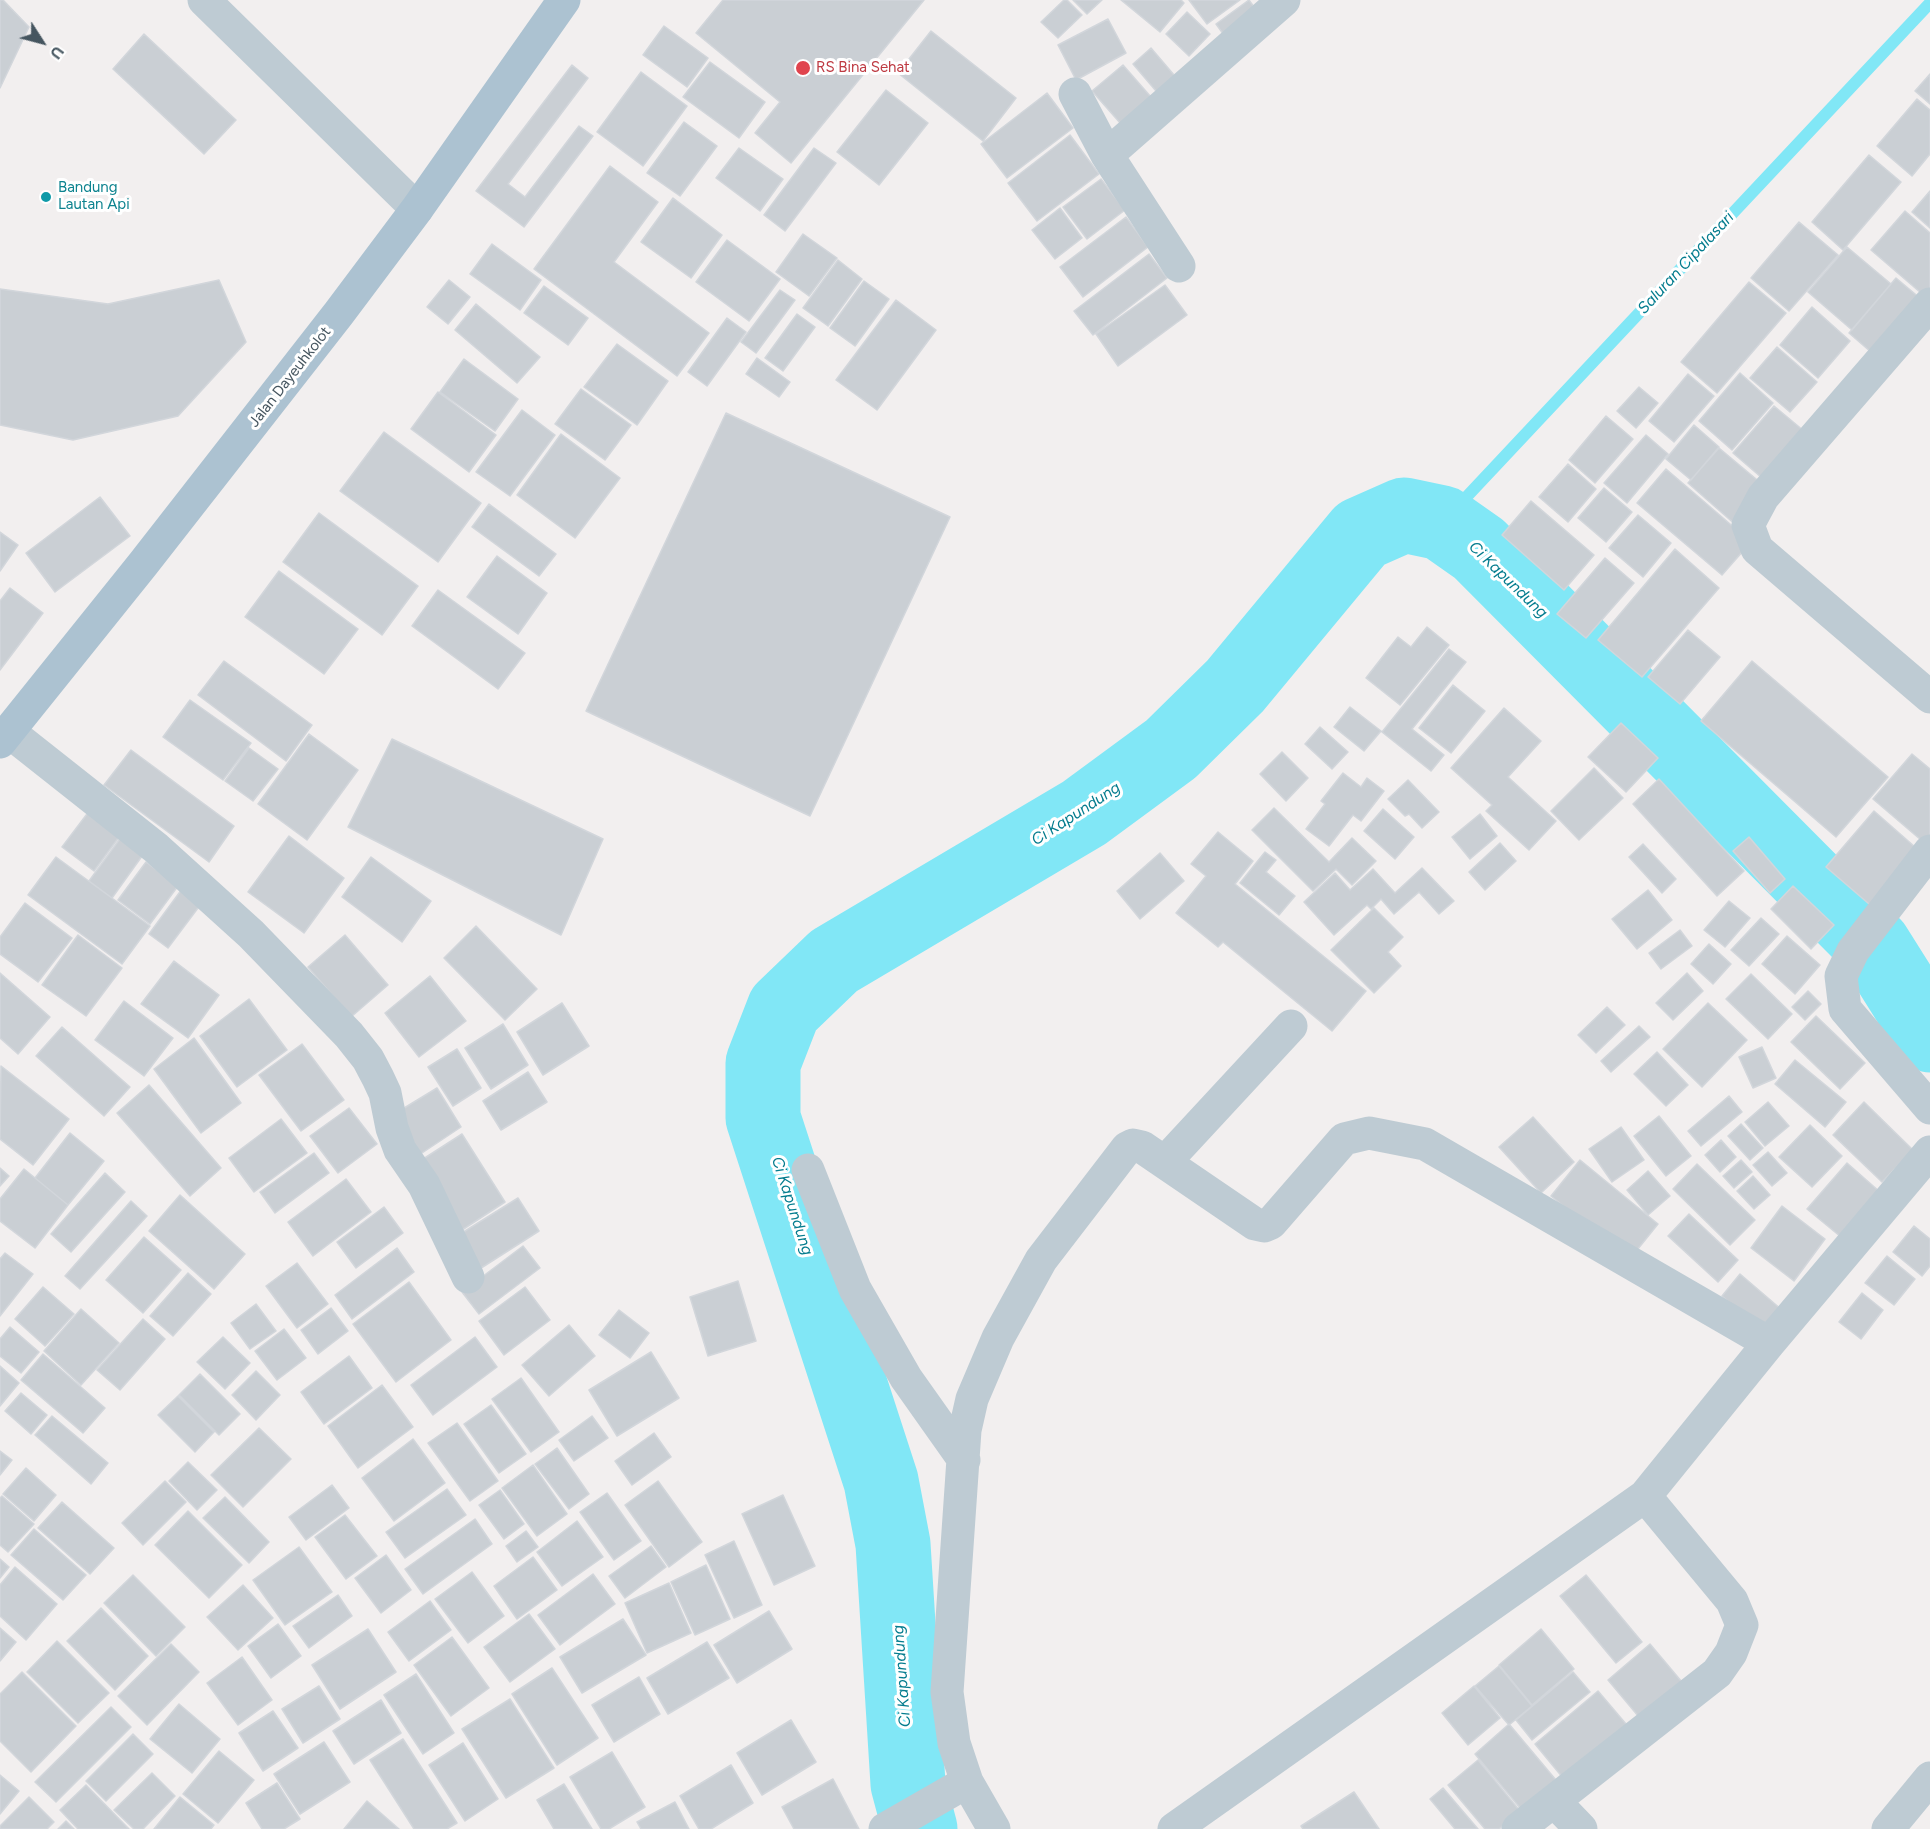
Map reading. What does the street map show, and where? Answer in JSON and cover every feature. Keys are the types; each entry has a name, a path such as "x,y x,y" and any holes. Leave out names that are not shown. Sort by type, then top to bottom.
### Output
{"main road":[{"name":"Jalan Dayeuhkolot","path":"4,737 143,564 339,313 417,209 564,0"}],"street":[{"path":"204,0 417,209"},
{"path":"1107,155 1284,0"},
{"path":"1075,94 1107,155 1179,266"},
{"path":"1930,304 1763,497 1749,525 1757,549 1930,697"},
{"path":"4,737 156,848 251,934 349,1035 368,1059 378,1078 385,1093 392,1128 400,1150 424,1185 468,1277"},
{"path":"1930,851 1853,951 1840,976 1845,1009 1930,1108"},
{"path":"1165,1162 1292,1026"},
{"path":"994,1829 958,1787 947,1692 965,1430 972,1399 998,1338 1041,1260 1127,1149 1134,1145 1142,1147 1255,1224 1264,1226 1271,1223 1344,1139 1369,1133 1425,1144 1769,1343"},
{"path":"1174,1829 1645,1496 1769,1343 1930,1152"},
{"path":"808,1170 855,1289 906,1378 964,1460"},
{"path":"1518,1829 1717,1672 1731,1653 1742,1625 1732,1601 1645,1496"},
{"path":"1888,1829 1930,1778"},
{"path":"886,1828 958,1787"},
{"path":"1554,1801 1581,1829"}],"building":[{"path":"0,0 3,0 29,27 0,88"},
{"name":"RS Bina Sehat","path":"723,0 924,0 791,163 755,133 780,102 696,33"},
{"path":"1064,0 1067,0 1082,15 1058,38 1041,22"},
{"path":"1073,0 1102,0 1087,14"},
{"path":"1121,0 1181,0 1184,3 1160,32"},
{"path":"1189,0 1240,0 1207,24"},
{"path":"1249,0 1262,18 1229,42 1216,24"},
{"path":"1187,12 1210,34 1189,56 1166,34"},
{"path":"1108,19 1126,53 1076,80 1058,45"},
{"path":"664,26 708,58 687,87 643,55"},
{"path":"931,31 1016,98 983,141 898,73"},
{"path":"144,34 236,120 204,154 113,69"},
{"path":"1151,48 1180,82 1162,98 1133,64"},
{"path":"710,62 765,102 739,138 683,97"},
{"path":"572,65 588,78 508,184 525,197 579,126 593,136 524,227 476,191"},
{"path":"1123,65 1158,105 1128,132 1092,91"},
{"path":"641,72 687,106 643,166 597,132"},
{"path":"1930,74 1930,104 1915,91"},
{"path":"886,90 928,123 879,185 837,152"},
{"path":"1047,93 1073,128 1007,178 981,144"},
{"path":"1917,99 1930,110 1930,154 1912,176 1877,146"},
{"path":"684,122 717,146 680,196 647,173"},
{"path":"1070,135 1099,174 1037,221 1008,183"},
{"path":"739,148 783,179 760,211 716,178"},
{"path":"814,148 836,163 785,231 764,215"},
{"path":"1869,155 1901,182 1843,250 1812,222"},
{"path":"610,166 658,202 614,262 709,333 677,376 534,269"},
{"path":"1101,179 1125,210 1087,239 1063,207"},
{"path":"1930,191 1930,228 1912,212"},
{"path":"673,198 722,235 691,278 641,242"},
{"path":"1060,208 1082,238 1055,259 1032,230"},
{"path":"1905,211 1930,233 1930,298 1928,299 1871,250"},
{"path":"1126,217 1148,247 1083,297 1060,267"},
{"path":"1799,222 1838,255 1789,311 1751,278"},
{"path":"803,234 837,258 809,296 776,272"},
{"path":"727,240 780,279 749,321 696,282"},
{"path":"492,244 541,280 520,310 470,274"},
{"path":"1847,247 1891,284 1852,330 1808,292"},
{"path":"1149,254 1167,278 1093,335 1074,311"},
{"path":"838,260 862,279 828,326 803,308"},
{"path":"1896,278 1927,304 1879,359 1849,333"},
{"path":"219,280 246,342 178,416 73,440 0,425 0,289 108,304"},
{"path":"449,280 470,297 448,324 427,307"},
{"path":"864,281 889,299 855,346 830,328"},
{"path":"1749,282 1786,313 1717,393 1681,362"},
{"path":"1165,285 1187,315 1118,366 1096,334"},
{"path":"544,286 588,318 568,345 524,313"},
{"path":"780,290 795,300 756,353 741,342"},
{"path":"896,300 936,330 877,410 836,380"},
{"path":"476,304 540,357 517,383 455,330"},
{"path":"1812,307 1850,341 1818,378 1780,345"},
{"path":"797,314 815,327 783,371 765,358"},
{"path":"727,318 746,332 707,386 688,372"},
{"path":"617,344 668,381 637,425 584,387"},
{"path":"1777,347 1817,382 1790,412 1750,378"},
{"path":"757,358 790,382 779,397 746,374"},
{"path":"464,359 518,399 495,431 440,392"},
{"path":"1740,373 1773,403 1732,450 1699,421"},
{"path":"1688,374 1714,396 1674,442 1649,421"},
{"path":"1639,387 1658,403 1636,428 1617,411"},
{"path":"581,389 631,425 605,460 555,424"},
{"path":"438,392 496,435 469,472 411,429"},
{"path":"1774,406 1810,436 1769,484 1733,453"},
{"path":"522,410 555,435 510,496 476,472"},
{"path":"726,413 950,517 810,816 586,711"},
{"path":"1606,416 1633,439 1595,483 1569,460"},
{"path":"1694,425 1719,447 1691,480 1666,459"},
{"path":"384,432 481,503 438,562 340,491"},
{"path":"561,434 620,478 575,538 517,495"},
{"path":"1646,435 1668,454 1627,503 1604,483"},
{"path":"1719,448 1768,489 1737,526 1688,483"},
{"path":"1568,464 1596,489 1568,522 1539,497"},
{"path":"1666,469 1751,542 1722,575 1637,503"},
{"path":"1604,488 1632,512 1606,542 1578,518"},
{"path":"100,497 130,536 55,592 26,553"},
{"path":"1531,501 1594,555 1564,590 1502,535"},
{"path":"489,504 556,554 539,576 472,527"},
{"path":"319,513 418,586 382,635 283,562"},
{"path":"1638,515 1671,543 1643,577 1609,548"},
{"path":"0,532 18,545 0,571"},
{"path":"1675,549 1719,588 1642,677 1598,640"},
{"path":"497,556 547,593 518,634 467,597"},
{"path":"1605,558 1634,583 1586,638 1557,614"},
{"path":"279,571 358,629 324,674 245,617"},
{"path":"10,588 43,613 0,670 0,601"},
{"path":"438,590 525,653 498,689 412,626"},
{"path":"1427,627 1449,645 1400,705 1366,678 1398,637 1411,647"},
{"path":"1688,630 1720,657 1680,704 1648,677"},
{"path":"1449,649 1466,662 1412,729 1444,755 1431,771 1382,732"},
{"path":"224,661 312,725 286,761 198,695"},
{"path":"1752,661 1888,777 1836,837 1701,721"},
{"path":"1453,685 1485,711 1451,753 1419,728"},
{"path":"190,700 251,743 223,780 163,737"},
{"path":"1350,707 1381,731 1364,751 1334,727"},
{"path":"1504,708 1541,741 1508,777 1556,821 1529,850 1486,811 1492,805 1451,768"},
{"path":"1621,723 1658,758 1626,792 1588,757"},
{"path":"1320,727 1348,752 1332,769 1305,744"},
{"path":"309,734 358,770 307,840 258,804"},
{"path":"392,739 603,839 561,935 348,827"},
{"path":"249,748 278,769 253,801 225,781"},
{"path":"131,750 234,826 209,862 104,785"},
{"path":"1282,752 1308,778 1286,801 1260,774"},
{"path":"1912,754 1930,769 1930,843 1928,846 1873,799"},
{"path":"1594,768 1623,798 1579,840 1551,811"},
{"path":"1343,773 1361,787 1367,778 1384,791 1361,821 1353,815 1329,846 1306,829 1325,804 1321,801"},
{"path":"1659,779 1744,871 1717,896 1633,804"},
{"path":"1408,780 1439,812 1422,828 1409,814 1405,816 1388,799"},
{"path":"1274,808 1329,862 1352,838 1376,861 1352,885 1336,869 1313,891 1252,830"},
{"path":"1383,809 1414,837 1395,859 1364,831"},
{"path":"90,810 122,833 94,871 62,847"},
{"path":"1874,811 1923,854 1876,910 1826,867"},
{"path":"1480,814 1497,836 1470,859 1452,837"},
{"path":"1218,832 1253,861 1235,884 1366,991 1332,1031 1223,942 1218,947 1176,913 1206,876 1191,864"},
{"path":"122,836 145,852 112,898 89,881"},
{"path":"289,836 344,878 304,933 248,892"},
{"path":"1749,837 1785,879 1770,893 1733,851"},
{"path":"1500,843 1516,861 1485,890 1469,872"},
{"path":"1643,844 1676,879 1662,893 1629,857"},
{"path":"1265,852 1276,860 1266,872 1295,896 1279,915 1240,883"},
{"path":"1160,853 1184,881 1140,919 1117,891"},
{"path":"56,857 150,926 122,964 28,895"},
{"path":"371,857 431,901 402,942 342,897"},
{"path":"146,862 178,886 150,924 118,900"},
{"path":"1422,868 1454,901 1439,914 1419,892 1394,914 1381,899 1371,909 1367,905 1334,935 1304,902 1335,873 1350,890 1373,869 1395,893"},
{"path":"1793,886 1834,925 1811,949 1771,909"},
{"path":"182,889 201,904 168,948 149,934"},
{"path":"1648,890 1672,920 1637,949 1612,919"},
{"path":"1729,901 1750,918 1725,947 1704,930"},
{"path":"25,903 72,938 38,982 0,954 0,937"},
{"path":"1374,908 1403,937 1388,952 1401,966 1374,993 1331,950"},
{"path":"1761,918 1779,934 1749,966 1731,950"},
{"path":"476,926 537,989 505,1020 444,958"},
{"path":"1680,930 1692,946 1661,969 1649,953"},
{"path":"78,935 122,968 86,1016 42,985"},
{"path":"345,935 388,985 351,1017 308,967"},
{"path":"1787,936 1820,965 1795,994 1762,964"},
{"path":"1709,944 1731,964 1713,984 1691,964"},
{"path":"174,961 219,995 188,1038 141,1004"},
{"path":"0,973 50,1017 18,1054 0,1038"},
{"path":"1687,973 1703,991 1673,1020 1656,1003"},
{"path":"1751,974 1792,1014 1768,1039 1726,999"},
{"path":"430,976 466,1021 419,1057 385,1013"},
{"path":"1808,991 1821,1004 1805,1020 1792,1007"},
{"path":"249,999 287,1050 237,1087 200,1036"},
{"path":"124,1001 173,1038 144,1076 95,1040"},
{"path":"562,1003 589,1046 543,1075 517,1032"},
{"path":"1708,1003 1747,1040 1702,1087 1663,1049"},
{"path":"1607,1007 1625,1025 1596,1053 1578,1035"},
{"path":"1816,1016 1865,1063 1840,1089 1791,1042"},
{"path":"503,1024 528,1065 491,1089 465,1048"},
{"path":"1639,1026 1650,1037 1611,1072 1601,1061"},
{"path":"62,1027 130,1087 104,1116 36,1056"},
{"path":"194,1038 241,1103 201,1133 154,1069"},
{"path":"302,1044 344,1100 301,1131 259,1075"},
{"path":"1762,1047 1776,1078 1753,1088 1739,1057"},
{"path":"457,1049 481,1088 453,1106 428,1067"},
{"path":"1657,1052 1688,1085 1666,1106 1634,1074"},
{"path":"1795,1060 1846,1102 1825,1127 1775,1084"},
{"path":"1,1066 69,1119 33,1165 0,1139"},
{"path":"528,1072 547,1102 501,1130 483,1101"},
{"path":"149,1085 221,1168 190,1196 117,1113"},
{"path":"437,1088 461,1127 416,1157 391,1116"},
{"path":"1729,1096 1742,1112 1701,1146 1688,1131"},
{"path":"1768,1102 1789,1126 1765,1146 1745,1122"},
{"path":"1864,1102 1913,1150 1882,1182 1833,1135"},
{"path":"349,1108 377,1144 338,1173 310,1136"},
{"path":"1659,1116 1691,1156 1666,1176 1634,1136"},
{"path":"1533,1117 1574,1162 1541,1193 1499,1147"},
{"path":"281,1119 307,1153 254,1192 229,1158"},
{"path":"1741,1124 1763,1148 1750,1160 1728,1136"},
{"path":"1810,1125 1842,1156 1812,1187 1779,1157"},
{"path":"1621,1127 1644,1160 1612,1182 1589,1149"},
{"path":"70,1133 104,1161 68,1205 35,1178"},
{"path":"462,1134 505,1202 462,1230 420,1161"},
{"path":"1721,1140 1736,1157 1720,1172 1705,1155"},
{"path":"1768,1152 1787,1173 1772,1186 1753,1165"},
{"path":"314,1153 329,1173 275,1213 260,1192"},
{"path":"1580,1160 1658,1224 1629,1260 1551,1196"},
{"path":"1741,1160 1752,1172 1734,1188 1723,1176"},
{"path":"1847,1163 1880,1192 1841,1237 1807,1209"},
{"path":"1697,1164 1755,1220 1730,1245 1673,1189"},
{"path":"0,1168 9,1176 0,1186"},
{"path":"24,1169 68,1205 35,1248 0,1221 0,1199"},
{"path":"1648,1171 1670,1196 1648,1215 1627,1190"},
{"path":"105,1173 125,1192 71,1252 51,1234"},
{"path":"1753,1176 1770,1195 1754,1209 1737,1191"},
{"path":"346,1179 371,1212 313,1256 288,1222"},
{"path":"180,1195 245,1254 214,1289 149,1231"},
{"path":"518,1198 539,1231 478,1270 457,1236"},
{"path":"131,1201 147,1216 80,1289 65,1276"},
{"path":"1782,1206 1825,1239 1794,1281 1751,1248"},
{"path":"384,1207 403,1233 356,1268 337,1242"},
{"path":"1689,1214 1738,1260 1718,1282 1668,1236"},
{"path":"1914,1226 1930,1239 1930,1266 1922,1276 1893,1252"},
{"path":"144,1237 181,1270 143,1313 106,1280"},
{"path":"523,1246 540,1268 479,1314 462,1292"},
{"path":"397,1248 414,1272 352,1319 335,1295"},
{"path":"5,1253 33,1274 0,1316 0,1259"},
{"path":"1887,1256 1915,1279 1894,1305 1865,1283"},
{"path":"297,1263 328,1304 297,1328 266,1286"},
{"path":"188,1273 211,1294 173,1336 150,1316"},
{"path":"1740,1274 1782,1310 1763,1332 1722,1296"},
{"path":"738,1281 756,1341 708,1356 690,1297"},
{"path":"409,1282 451,1340 396,1382 353,1324"},
{"path":"43,1287 74,1314 45,1346 15,1319"},
{"path":"525,1287 550,1320 504,1355 479,1321"},
{"path":"1862,1293 1883,1310 1861,1339 1839,1322"},
{"path":"256,1304 276,1331 250,1349 231,1323"},
{"path":"331,1308 348,1331 318,1354 301,1330"},
{"path":"81,1309 119,1343 81,1385 44,1351"},
{"path":"619,1310 649,1333 630,1358 599,1335"},
{"path":"143,1319 165,1339 120,1390 97,1370"},
{"path":"569,1325 595,1356 549,1396 522,1365"},
{"path":"10,1327 39,1352 21,1373 0,1356 0,1339"},
{"path":"284,1329 306,1358 277,1380 255,1351"},
{"path":"223,1337 250,1363 225,1389 197,1362"},
{"path":"475,1337 497,1367 433,1415 411,1385"},
{"path":"651,1352 679,1398 617,1436 589,1390"},
{"path":"43,1354 105,1408 83,1433 21,1380"},
{"path":"349,1356 372,1388 324,1424 301,1392"},
{"path":"0,1366 19,1383 0,1406"},
{"path":"256,1371 280,1395 256,1420 232,1395"},
{"path":"200,1374 240,1414 219,1435 179,1395"},
{"path":"521,1378 559,1432 531,1452 492,1399"},
{"path":"382,1385 413,1427 358,1468 328,1426"},
{"path":"21,1393 47,1415 31,1434 5,1411"},
{"path":"178,1396 214,1432 195,1452 158,1415"},
{"path":"491,1405 526,1454 499,1473 464,1424"},
{"path":"52,1416 108,1463 91,1484 35,1435"},
{"path":"592,1416 608,1438 574,1461 559,1440"},
{"path":"457,1423 498,1481 470,1501 428,1443"},
{"path":"259,1428 291,1459 243,1507 211,1475"},
{"path":"654,1433 671,1457 632,1485 615,1461"},
{"path":"413,1439 445,1483 394,1521 362,1478"},
{"path":"557,1448 589,1494 569,1509 535,1464"},
{"path":"0,1451 12,1460 0,1475"},
{"path":"188,1462 217,1490 197,1510 169,1481"},
{"path":"533,1465 567,1514 537,1536 502,1488"},
{"path":"26,1468 56,1495 34,1521 3,1494"},
{"path":"165,1481 186,1502 143,1545 122,1523"},
{"path":"658,1481 702,1542 669,1567 625,1505"},
{"path":"332,1485 349,1508 306,1540 289,1517"},
{"path":"447,1489 466,1515 405,1558 386,1532"},
{"path":"500,1490 524,1524 504,1539 479,1505"},
{"path":"607,1493 641,1541 614,1560 580,1512"},
{"path":"783,1495 815,1566 774,1585 742,1514"},
{"path":"2,1496 34,1524 8,1552 0,1545 0,1498"},
{"path":"225,1497 269,1542 249,1563 203,1518"},
{"path":"62,1502 114,1548 90,1574 38,1528"},
{"path":"188,1511 242,1565 209,1598 155,1545"},
{"path":"345,1515 377,1556 346,1579 315,1537"},
{"path":"475,1519 492,1544 423,1594 405,1569"},
{"path":"577,1521 603,1557 562,1586 537,1552"},
{"path":"34,1529 86,1575 63,1600 11,1555"},
{"path":"526,1531 538,1547 517,1562 506,1546"},
{"path":"734,1541 762,1605 734,1618 705,1555"},
{"path":"651,1546 666,1567 625,1598 609,1576"},
{"path":"299,1547 332,1592 285,1625 253,1580"},
{"path":"386,1555 411,1590 381,1613 355,1578"},
{"path":"533,1557 557,1590 517,1619 494,1586"},
{"path":"0,1559 9,1567 0,1578"},
{"path":"706,1565 730,1619 695,1635 671,1582"},
{"path":"15,1567 57,1604 26,1640 0,1616 0,1585"},
{"path":"472,1572 504,1616 468,1643 435,1599"},
{"path":"593,1574 615,1604 560,1645 538,1615"},
{"path":"133,1575 185,1627 156,1656 104,1603"},
{"path":"1586,1575 1642,1642 1616,1663 1560,1596"},
{"path":"669,1583 691,1633 647,1653 625,1603"},
{"path":"243,1585 273,1618 238,1650 207,1617"},
{"path":"338,1595 352,1616 309,1648 293,1626"},
{"path":"430,1601 451,1630 409,1661 388,1632"},
{"path":"101,1608 148,1656 115,1690 67,1641"},
{"path":"769,1611 792,1649 737,1683 714,1645"},
{"path":"529,1614 555,1649 510,1682 484,1647"},
{"path":"623,1619 646,1655 582,1693 560,1657"},
{"path":"278,1624 301,1656 271,1678 248,1646"},
{"path":"0,1628 16,1642 0,1661"},
{"path":"368,1629 396,1672 340,1709 312,1665"},
{"path":"1541,1629 1574,1669 1532,1705 1499,1665"},
{"path":"452,1637 489,1688 451,1716 414,1665"},
{"path":"57,1641 109,1693 78,1723 27,1672"},
{"path":"707,1642 729,1678 668,1714 647,1678"},
{"path":"171,1644 199,1672 147,1725 118,1696"},
{"path":"1650,1644 1687,1688 1644,1723 1608,1680"},
{"path":"242,1657 272,1700 238,1725 207,1683"},
{"path":"1499,1666 1532,1706 1509,1725 1475,1686"},
{"path":"552,1668 598,1738 557,1765 512,1694"},
{"path":"22,1672 76,1726 31,1772 0,1741 0,1694"},
{"path":"1573,1672 1590,1692 1532,1740 1516,1720"},
{"path":"416,1674 454,1733 423,1754 384,1695"},
{"path":"639,1677 660,1714 614,1742 592,1705"},
{"path":"319,1686 340,1719 303,1743 282,1709"},
{"path":"1474,1686 1500,1718 1468,1745 1442,1713"},
{"path":"1598,1691 1632,1731 1568,1784 1535,1744"},
{"path":"510,1699 554,1768 506,1798 462,1729"},
{"path":"381,1700 401,1733 354,1764 333,1731"},
{"path":"179,1704 220,1739 192,1773 150,1739"},
{"path":"111,1707 131,1727 56,1802 35,1782"},
{"path":"273,1711 298,1748 263,1771 239,1733"},
{"path":"791,1720 816,1762 762,1795 737,1753"},
{"path":"1509,1724 1561,1786 1526,1815 1475,1754"},
{"path":"133,1734 153,1754 106,1801 86,1781"},
{"path":"403,1739 457,1823 447,1829 414,1829 370,1760"},
{"path":"324,1742 350,1782 300,1814 274,1774"},
{"path":"463,1743 498,1799 465,1821 429,1765"},
{"path":"219,1751 254,1780 218,1823 183,1794"},
{"path":"612,1752 645,1807 609,1829 601,1829 570,1777"},
{"path":"1478,1760 1520,1811 1499,1829 1485,1829 1448,1785"},
{"path":"731,1765 753,1803 711,1829 699,1829 680,1796"},
{"path":"152,1773 175,1796 143,1829 134,1829 114,1810"},
{"path":"0,1775 19,1791 0,1814"},
{"path":"833,1779 859,1829 794,1829 782,1807"},
{"path":"277,1783 300,1819 284,1829 262,1829 246,1803"},
{"path":"564,1784 592,1829 554,1829 537,1800"},
{"path":"86,1785 129,1829 78,1829 60,1810"},
{"path":"1443,1788 1478,1829 1455,1829 1430,1799"},
{"path":"1354,1792 1379,1829 1303,1829 1301,1826"},
{"path":"29,1797 54,1822 47,1829 0,1829 0,1826"},
{"path":"180,1797 214,1825 211,1829 154,1829"},
{"path":"367,1801 399,1829 344,1829"},
{"path":"675,1802 689,1829 641,1829 637,1822"},
{"path":"66,1821 74,1829 58,1829"}],"waterway":[{"name":"Saluran Cipalasari","path":"1442,523 1930,3"},
{"name":"Ci Kapundung","path":"920,1829 908,1784 893,1544 881,1481 763,1118 763,1063 784,1009 834,961 1084,813 1171,749 1235,686 1361,534 1404,515 1442,523 1479,549 1874,946 1930,1035"}],"place":[{"name":"RS Bina Sehat","path":"803,68"},
{"name":"Bandung Lautan Api","path":"46,197"}]}
